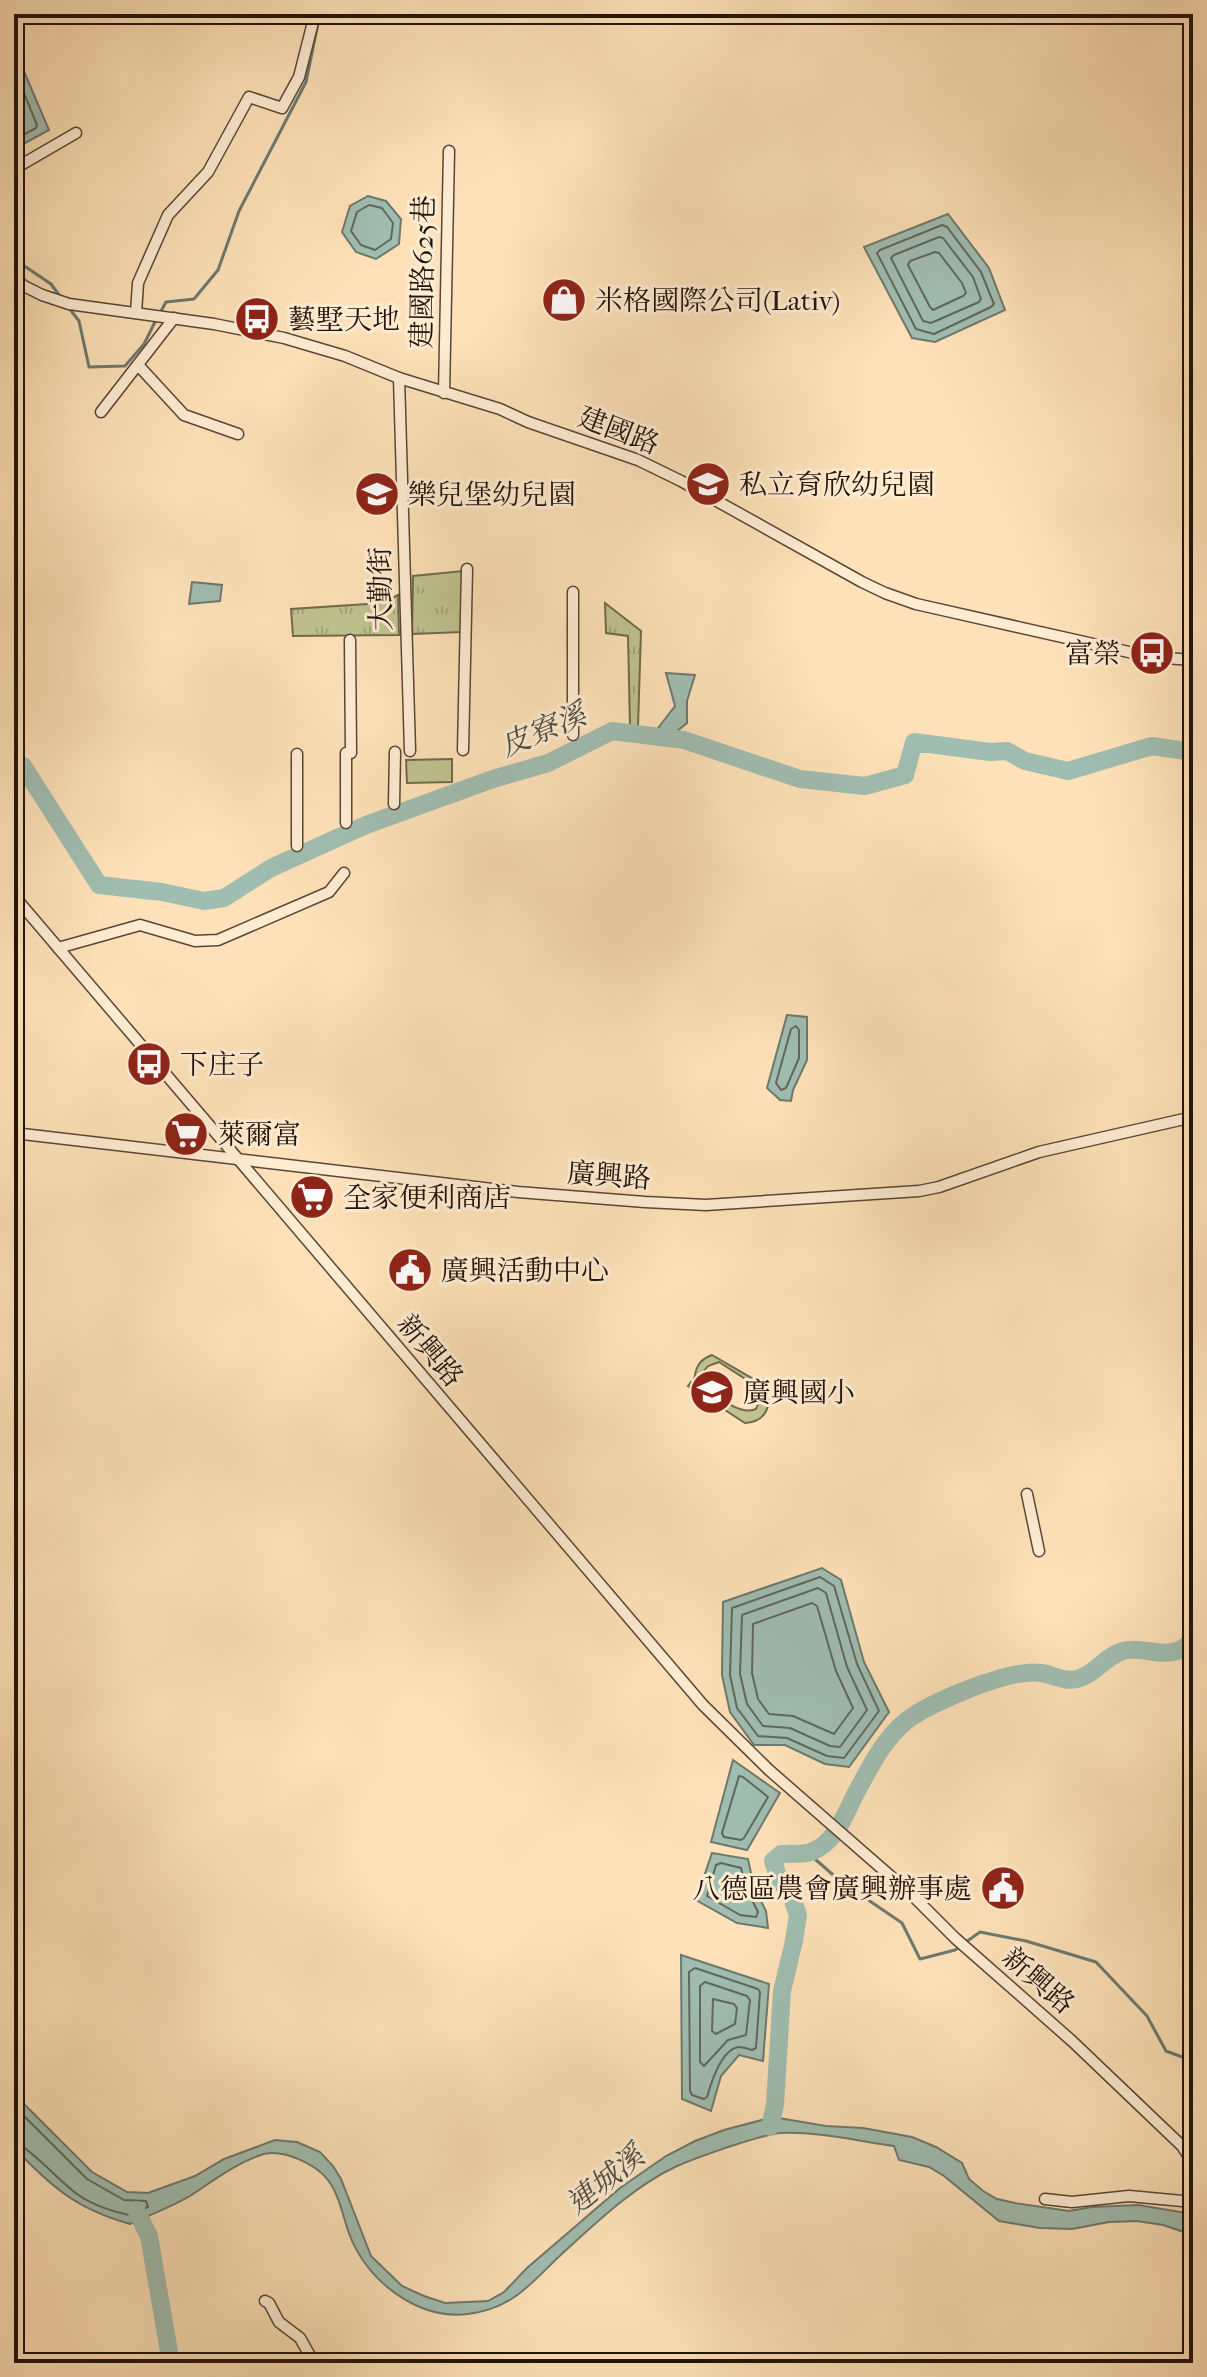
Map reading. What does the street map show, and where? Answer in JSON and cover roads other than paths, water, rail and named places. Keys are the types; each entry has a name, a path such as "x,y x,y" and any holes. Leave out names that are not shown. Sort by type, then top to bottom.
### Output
{"street":[{"path":"136,313 138,283 168,215 208,172 249,97 282,108 299,77 315,14"},
{"path":"14,169 76,133"},
{"name":"建國路625巷","path":"444,393 449,151"},
{"name":"建國路","path":"14,277 24,286 64,302 284,338 500,409 528,422 638,460 885,593 916,604 1151,657 1193,660"},
{"path":"101,412 138,365 163,317"},
{"path":"138,365 184,415 238,434"},
{"name":"大勤街","path":"399,378 410,751"},
{"path":"463,750 467,569"},
{"path":"573,592 573,735"},
{"path":"346,823 350,640"},
{"path":"394,804 395,752"},
{"path":"297,754 297,846"},
{"path":"58,948 140,925 195,941 218,940 329,892 344,873"},
{"name":"新興路","path":"14,896 703,1705 742,1745 1072,2041 1182,2146 1193,2163"},
{"name":"廣興路","path":"14,1133 518,1192 706,1205 919,1191 1039,1152 1193,1117"},
{"path":"1027,1494 1039,1551"},
{"path":"1045,2199 1072,2202 1129,2196 1193,2202"},
{"path":"265,2301 281,2325 300,2338 314,2363"}],"water":[{"path":"14,48 49,130 14,149"},
{"path":"368,196 386,201 401,219 399,244 376,259 356,252 342,232 350,206"},
{"path":"948,214 989,268 1005,310 935,342 912,338 864,247"},
{"path":"192,582 222,585 220,601 189,604"},
{"path":"666,673 695,675 687,701 687,723 676,732 658,728 675,706"},
{"path":"787,1015 807,1017 807,1060 791,1101 780,1100 767,1088"},
{"path":"822,1568 841,1580 864,1662 889,1712 849,1767 825,1764 785,1745 754,1745 730,1712 722,1675 723,1602"},
{"path":"733,1760 780,1793 747,1850 711,1842"},
{"path":"712,1853 748,1859 754,1887 766,1911 768,1928 737,1923 696,1900"},
{"path":"681,1955 769,1984 763,2061 739,2055 721,2076 711,2111 682,2099"},
{"path":"14,2094 92,2172 127,2192 148,2193 195,2176 224,2159 275,2140 297,2142 320,2152 341,2179 371,2256 402,2286 445,2303 488,2301 504,2292 527,2268 620,2188 666,2156 724,2130 773,2117 912,2137 962,2163 969,2179 997,2199 1069,2211 1138,2205 1193,2214 1193,2235 1163,2225 1137,2221 1109,2222 1072,2229 1040,2228 999,2221 944,2176 929,2167 899,2160 894,2146 823,2135 780,2133 728,2147 662,2174 605,2215 511,2299 485,2311 449,2314 413,2304 382,2282 358,2253 332,2186 323,2174 307,2163 272,2153 254,2157 183,2200 130,2224 94,2211 66,2195 14,2148"}],"waterway":[{"path":"160,313 166,302 194,299 218,270 239,211 306,82 320,14"},
{"path":"14,259 51,284 62,299"},
{"path":"69,308 79,321 89,367 125,366 144,344 156,320"},
{"name":"皮寮溪","path":"14,767 23,766 99,885 162,892 204,901 224,898 271,868 366,825 493,779 548,763 612,731 684,740 800,779 865,786 905,775 914,742 990,752 1007,751 1025,761 1068,771 1152,746 1193,752"},
{"path":"770,2127 775,2105 782,1991 798,1915 773,1861 781,1854 811,1852 827,1841 839,1826 872,1763 891,1736 906,1721 933,1705 971,1688 1010,1676 1041,1673 1072,1680 1089,1674 1123,1651 1170,1653 1193,1642"},
{"path":"808,1853 839,1880 902,1923 920,1959 960,1947"},
{"path":"966,1942 980,1932 1026,1941 1096,1962 1147,2016 1166,2051 1193,2061"},
{"path":"136,2210 149,2236 171,2363"}],"place":[{"name":"米格國際公司(Lativ)","path":"564,300"},
{"name":"藝墅天地","path":"257,319"},
{"name":"私立育欣幼兒園","path":"708,484"},
{"name":"樂兒堡幼兒園","path":"377,494"},
{"name":"富榮","path":"1152,653"},
{"name":"下庄子","path":"149,1064"},
{"name":"萊爾富","path":"186,1134"},
{"name":"全家便利商店","path":"312,1197"},
{"name":"廣興活動中心","path":"410,1270"},
{"name":"廣興國小","path":"712,1392"},
{"name":"八德區農會廣興辦事處","path":"1003,1888"}],"water label":[{"name":"連城溪","path":"605,2180"}]}
